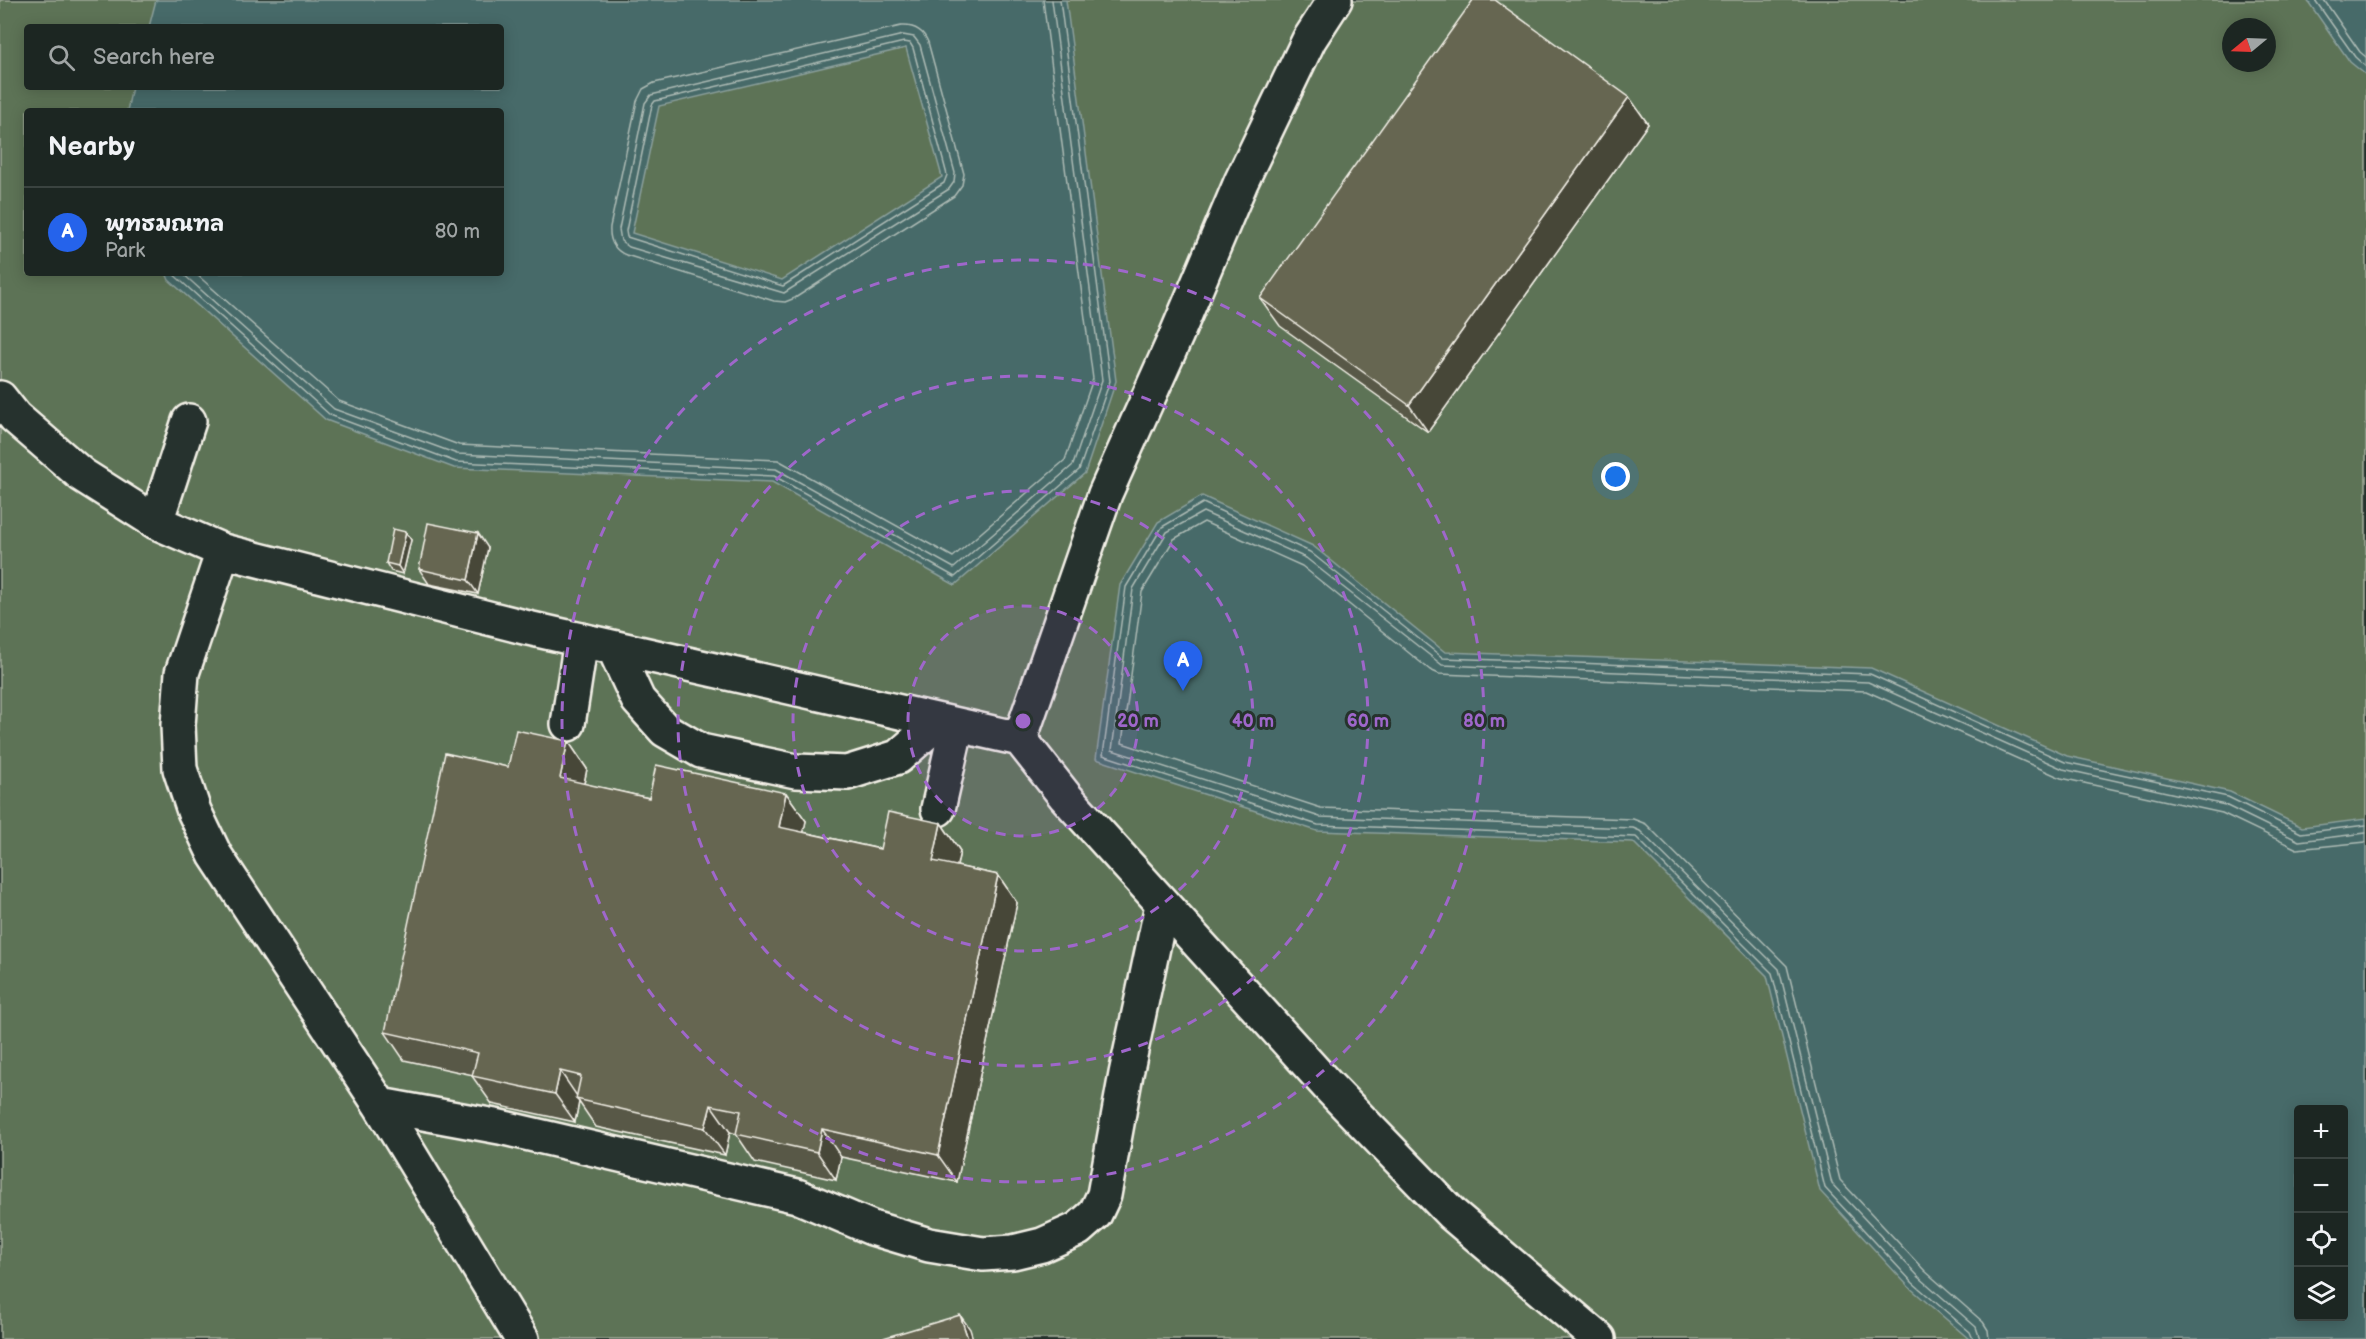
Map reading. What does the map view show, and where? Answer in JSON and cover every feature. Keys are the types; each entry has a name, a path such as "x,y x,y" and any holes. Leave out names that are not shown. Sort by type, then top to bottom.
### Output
{"lane":[{"path":"1020,740 1105,494 1241,182 1309,39 1335,0"},
{"path":"0,398 15,417 82,474 156,522 223,551 279,567 614,648 1020,740 1065,796 1162,905 1328,1086 1452,1214 1599,1339"},
{"path":"156,522 189,421"},
{"path":"223,551 182,673 178,725 180,769 194,811 215,855 380,1106 522,1339"},
{"path":"568,724 581,640"},
{"path":"614,648 638,700 665,730 701,751 796,771 847,773 898,757 948,723"},
{"path":"938,809 948,723"},
{"path":"380,1106 500,1127 797,1196 872,1228 929,1245 982,1254 1013,1252 1042,1245 1078,1229 1095,1214 1104,1195 1126,1074 1162,905"}],"green space":[{"path":"0,0 2366,0 2366,1339 0,1339"}],"water":[{"path":"156,0 1066,0 1116,381 1085,473 955,585 772,482 454,468 326,420 169,280 167,276 504,276 504,108 128,108 131,90 504,90 504,24 150,24","holes":["906,48 942,177 782,280 632,233 659,106"]},
{"path":"2307,0 2366,0 2366,75 2350,62"},
{"path":"1202,496 1313,546 1445,652 1871,668 2067,756 2230,792 2302,827 2366,819 2366,1339 1969,1339 1909,1287 1820,1191 1767,976 1633,842 1317,831 1096,759 1120,585 1158,522"}],"building":[{"path":"1473,0 1495,0 1629,97 1409,405 1260,298"},
{"path":"428,523 478,533 468,580 419,569"},
{"path":"393,529 406,532 398,566 386,563"},
{"path":"516,730 568,741 560,778 649,798 656,765 786,793 779,827 880,849 888,812 941,823 933,861 998,875 938,1155 822,1129 817,1152 736,1134 741,1111 711,1105 705,1128 576,1099 581,1076 560,1071 555,1094 472,1076 478,1053 385,1032 445,753 508,767"},
{"path":"960,1315 968,1339 880,1339"}],"place":[{"name":"พุทธมณฑล","path":"1183,691"}]}
